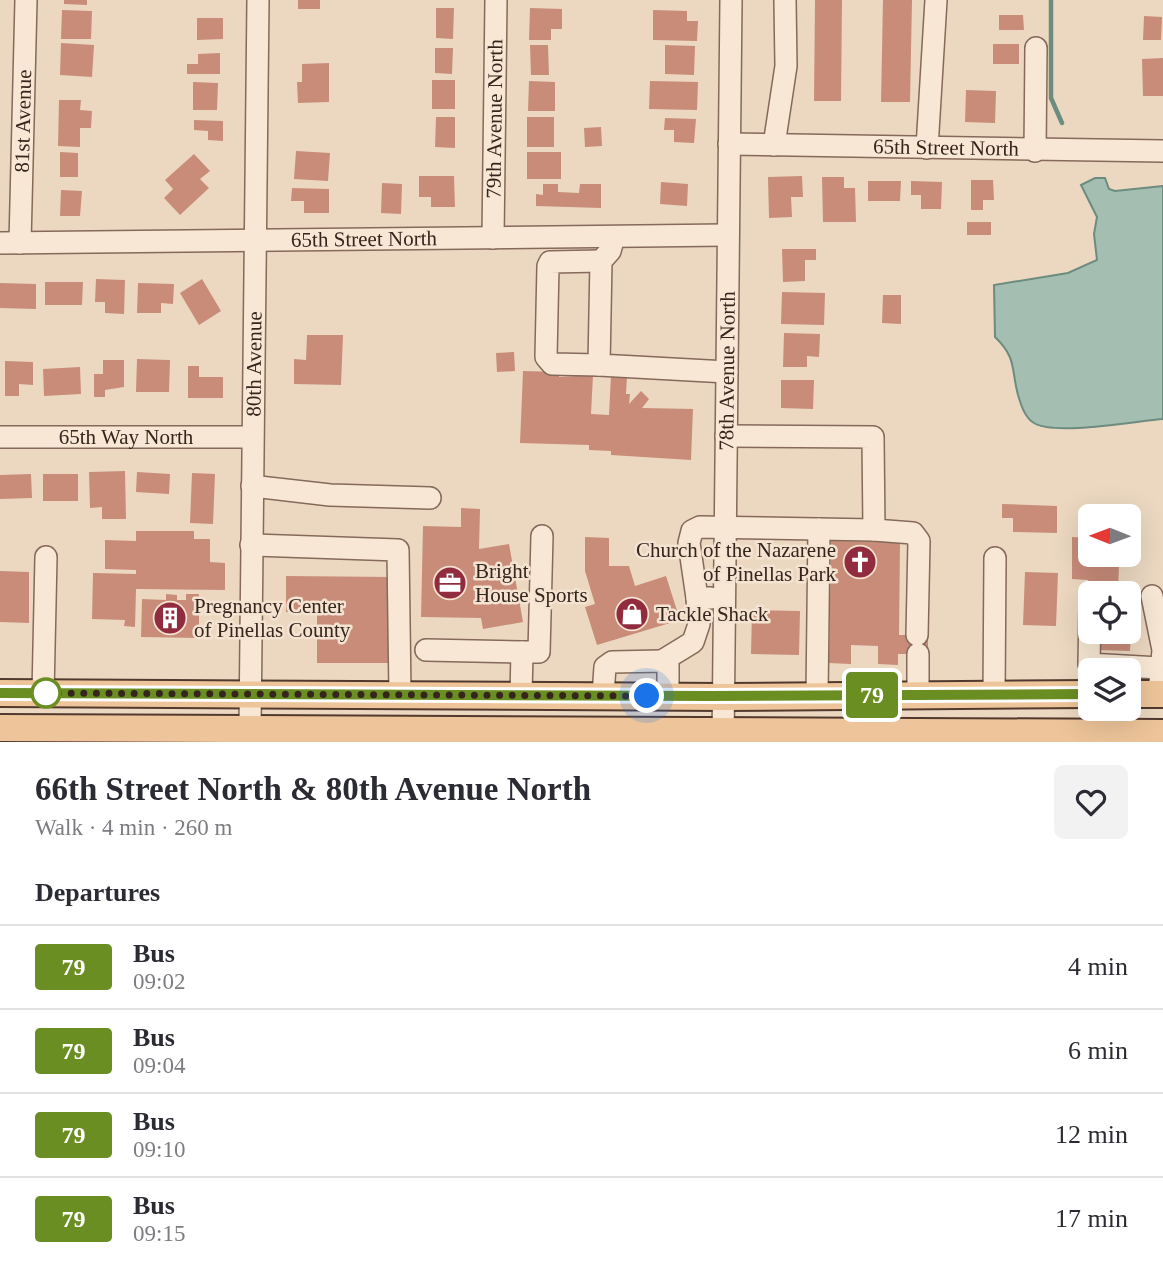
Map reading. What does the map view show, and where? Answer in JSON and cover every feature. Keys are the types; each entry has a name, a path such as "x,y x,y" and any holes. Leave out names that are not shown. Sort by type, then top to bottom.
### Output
{"main road":[{"path":"0,693 250,692 668,696 1078,694"},
{"path":"1141,694 1162,694"},
{"path":"0,728 250,728 724,737 1035,737 1163,733"}],"street":[{"name":"81st Avenue","path":"10,243 26,0"},
{"name":"80th Avenue","path":"250,728 258,0"},
{"name":"79th Avenue North","path":"493,238 496,0"},
{"name":"78th Avenue North","path":"724,737 731,0"},
{"path":"774,145 786,66 785,0"},
{"path":"927,148 936,0"},
{"path":"1035,48 1035,151"},
{"name":"65th Street North","path":"729,144 1163,151"},
{"name":"65th Street North","path":"10,243 727,235"},
{"path":"599,365 601,261 610,251 614,237"},
{"path":"601,261 550,261 547,357 552,364 727,372"},
{"path":"726,436 873,437 874,530"},
{"name":"65th Way North","path":"0,437 252,437"},
{"path":"252,486 330,495 430,498"},
{"path":"603,695 605,667 612,662 662,661 693,642 699,624 689,543 692,531 700,527 874,530 918,535 918,695"},
{"path":"817,696 819,529"},
{"path":"426,650 539,652 542,536"},
{"path":"251,545 398,550 400,694"},
{"path":"43,693 46,557"},
{"path":"993,695 995,558"},
{"path":"1152,596 1163,650 1159,668 1162,694"},
{"path":"697,598 725,598"},
{"path":"1089,644 1089,664 1159,668"},
{"path":"521,695 522,652"},
{"path":"662,661 668,665 668,696"}],"shaded area":[{"path":"1095,178 1105,178 1109,189 1115,191 1163,186 1163,419 1096,427 1044,427 1031,421 1026,415 1018,395 1010,358 995,337 994,285 1068,273 1097,260 1094,234 1097,217 1081,185"}],"building":[{"path":"64,0 87,0 87,5 64,4"},
{"path":"298,0 320,0 320,9 298,9"},
{"path":"815,0 842,0 841,101 814,101"},
{"path":"883,0 912,0 910,102 881,102"},
{"path":"436,8 454,8 453,39 436,38"},
{"path":"530,8 562,9 562,29 551,29 551,40 529,40"},
{"path":"62,10 92,11 91,39 61,39"},
{"path":"653,10 687,11 687,21 698,21 697,41 653,40"},
{"path":"999,15 1023,15 1024,30 999,30"},
{"path":"1144,16 1162,17 1161,40 1143,40"},
{"path":"197,18 223,18 223,39 197,40"},
{"path":"61,43 94,45 92,77 60,75"},
{"path":"993,44 1019,44 1019,64 993,64"},
{"path":"530,45 548,45 549,75 531,75"},
{"path":"665,45 695,46 694,75 665,74"},
{"path":"435,48 453,48 452,74 435,73"},
{"path":"220,53 220,74 187,74 187,64 198,64 198,54"},
{"path":"1163,58 1163,96 1143,96 1142,59"},
{"path":"329,63 329,102 298,103 297,82 302,82 302,64"},
{"path":"432,80 455,80 455,109 432,109"},
{"path":"529,81 555,82 555,111 528,111"},
{"path":"650,81 698,82 697,110 649,109"},
{"path":"193,82 218,83 217,110 193,110"},
{"path":"966,90 996,91 995,123 965,122"},
{"path":"59,100 81,100 80,110 92,111 91,128 80,128 80,147 58,146"},
{"path":"436,117 455,117 455,148 435,147"},
{"path":"527,117 554,117 554,147 527,147"},
{"path":"665,118 696,119 694,143 674,142 674,130 664,130"},
{"path":"194,120 223,121 223,141 208,140 208,131 194,130"},
{"path":"601,127 602,146 585,147 584,128"},
{"path":"296,151 330,153 328,181 294,179"},
{"path":"60,152 78,153 78,177 60,177"},
{"path":"527,152 561,152 561,179 527,179"},
{"path":"194,154 210,171 200,179 209,188 180,215 164,198 173,189 165,180"},
{"path":"419,176 454,176 455,207 431,207 431,197 419,197"},
{"path":"802,176 803,197 791,197 792,217 769,218 768,177"},
{"path":"822,177 844,177 844,188 855,188 856,222 823,222"},
{"path":"971,180 993,180 994,200 983,200 983,210 971,210"},
{"path":"868,181 901,181 900,201 868,201"},
{"path":"911,181 942,182 941,209 921,209 921,195 911,195"},
{"path":"661,182 688,184 687,206 660,204"},
{"path":"382,183 402,184 401,214 381,213"},
{"path":"543,184 558,184 558,192 579,193 580,184 601,184 601,208 536,206 536,194 543,195"},
{"path":"292,188 329,189 329,213 304,213 304,201 291,201"},
{"path":"61,190 82,191 80,216 60,216"},
{"path":"967,222 991,222 991,235 967,235"},
{"path":"782,249 816,249 816,260 805,260 805,281 783,282"},
{"path":"96,279 125,280 124,314 105,313 105,302 95,302"},
{"path":"202,279 221,311 199,325 180,293"},
{"path":"45,282 83,282 82,305 45,305"},
{"path":"0,283 36,284 36,309 0,308"},
{"path":"138,283 174,284 173,304 161,303 161,313 137,313"},
{"path":"782,292 825,293 824,325 781,324"},
{"path":"883,295 901,295 901,324 882,323"},
{"path":"784,333 820,334 819,357 807,356 807,367 783,367"},
{"path":"307,335 343,335 341,385 294,384 294,359 306,360"},
{"path":"514,352 515,371 497,372 496,353"},
{"path":"137,359 170,360 169,392 136,392"},
{"path":"103,360 124,360 124,387 105,390 105,397 94,397 94,374 103,374"},
{"path":"5,361 33,362 33,385 19,384 19,396 5,396"},
{"path":"188,366 199,366 199,377 223,377 223,398 188,398"},
{"path":"80,367 81,394 44,396 43,369"},
{"path":"523,371 559,372 559,377 593,375 591,414 609,415 611,375 627,376 626,394 630,394 629,404 641,391 649,399 642,408 693,409 691,460 611,455 611,451 589,450 589,445 520,443"},
{"path":"781,380 814,380 813,409 781,408"},
{"path":"125,471 126,519 102,519 102,507 90,508 89,472"},
{"path":"137,472 170,474 169,494 136,492"},
{"path":"192,473 215,474 213,524 190,523"},
{"path":"31,474 32,498 0,499 0,475"},
{"path":"43,474 78,474 78,501 43,501"},
{"path":"1002,504 1057,506 1057,533 1013,532 1013,518 1002,518"},
{"path":"461,508 480,509 479,549 509,544 523,622 483,629 481,618 421,617 423,526 461,527"},
{"path":"136,531 194,531 194,539 210,539 210,562 225,563 225,590 136,589 135,627 124,626 125,620 92,619 93,573 136,574 136,570 105,569 105,540 136,541"},
{"path":"585,537 609,538 609,566 629,566 635,586 666,576 680,620 597,645 585,607 595,604 585,571"},
{"path":"1072,537 1078,537 1078,567 1119,567 1118,581 1072,579"},
{"path":"831,541 900,542 899,635 928,635 928,654 898,654 898,665 878,664 878,646 851,645 851,664 829,663"},
{"path":"0,571 29,572 29,623 0,622"},
{"path":"1025,572 1058,573 1056,626 1023,625"},
{"path":"286,576 390,577 389,663 317,663 317,612 286,612"},
{"name":"Pregnancy Center of Pinellas County","path":"166,594 177,595 177,600 186,600 186,594 199,594 199,638 141,637 142,599 166,600"},
{"path":"752,610 800,611 799,655 751,654"},
{"path":"1099,644 1130,644 1130,651 1099,650"}],"waterway":[{"path":"1051,0 1051,98 1062,123"}],"bus line":[{"name":"79","path":"0,693 710,696 1078,694"}],"place":[{"name":"Church of the Nazarene of Pinellas Park","path":"860,562"},
{"name":"Bright House Sports","path":"450,583"},
{"name":"Tackle Shack","path":"632,614"},
{"name":"Pregnancy Center of Pinellas County","path":"170,618"}],"route":[{"path":"46,693 647,696"}]}
